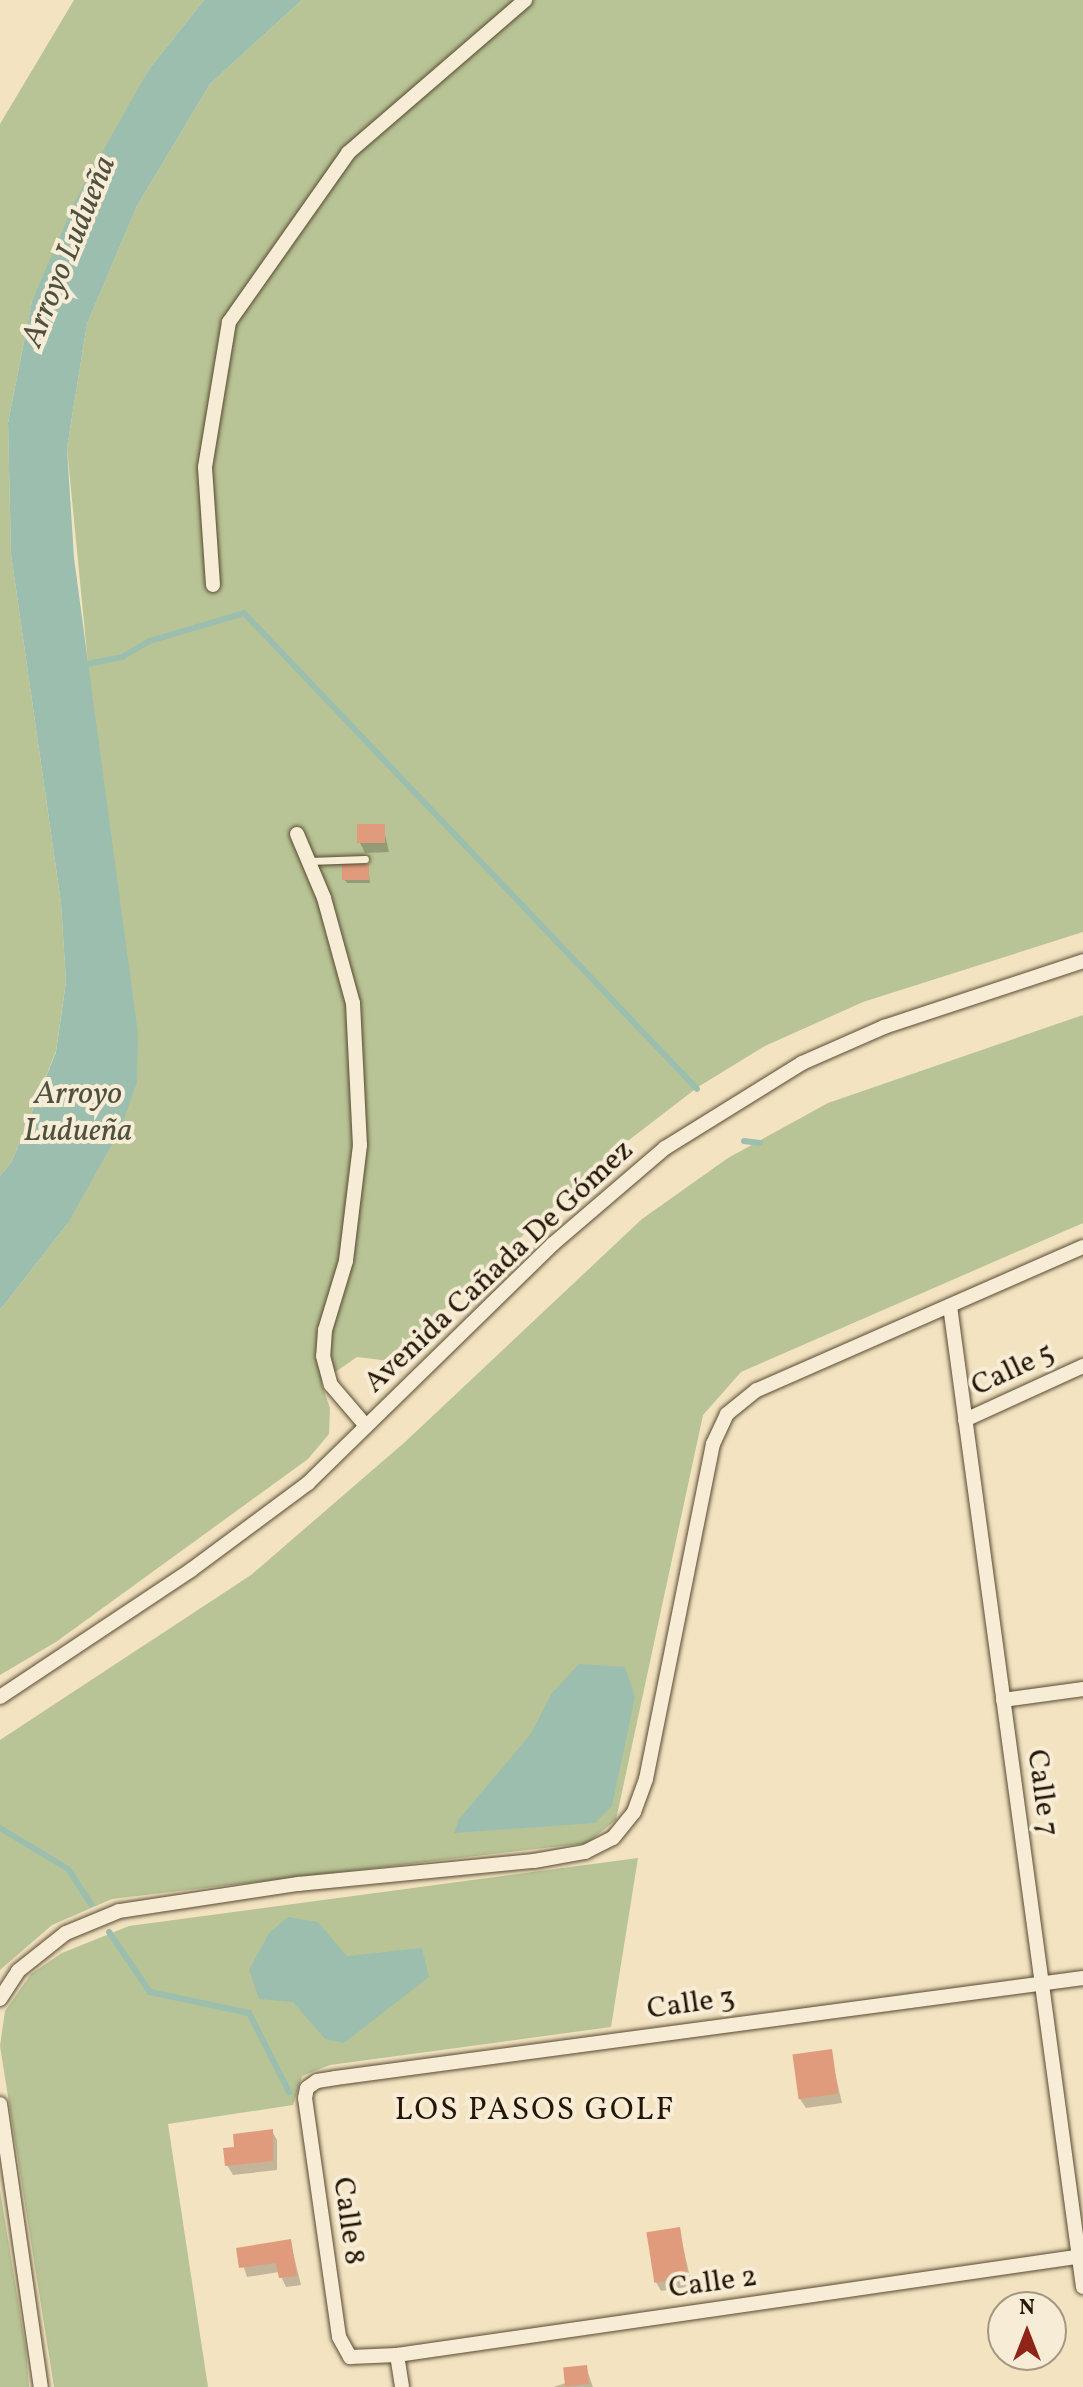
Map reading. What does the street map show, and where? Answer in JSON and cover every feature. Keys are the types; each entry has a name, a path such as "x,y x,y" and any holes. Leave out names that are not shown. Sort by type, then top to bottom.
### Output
{"street":[{"path":"213,585 205,467 229,322 348,153 525,0"},
{"path":"297,834 340,950 360,1073 356,1198 323,1356 331,1385 366,1426"},
{"name":"Avenida Cañada De Gómez","path":"0,1697 191,1570 308,1483 604,1196 729,1105 802,1063 884,1027 1083,961"},
{"path":"0,1999 18,1971 66,1933 119,1911 298,1884 534,1861 585,1852 613,1838 634,1812 646,1779 713,1444 727,1414 757,1390 1083,1247"},
{"name":"Calle 7","path":"950,1306 1083,2287"},
{"name":"Calle 5","path":"965,1420 1083,1366"},
{"path":"1003,1700 1083,1689"},
{"name":"Calle 3","path":"307,2088 336,2078 1083,1978"},
{"name":"Calle 8","path":"307,2088 339,2337 350,2357"},
{"path":"0,2104 41,2387"},
{"name":"Calle 2","path":"350,2357 397,2355 1081,2256"},
{"path":"397,2355 402,2387"}],"lane":[{"path":"309,861 365,859"}],"green space":[{"path":"74,0 204,0 149,69 32,301 8,423 11,554 61,903 66,981 56,1051 12,1161 0,1176 0,124"},
{"path":"302,0 1083,0 1083,932 863,1002 765,1046 698,1087 603,1160 389,1361 357,1357 321,1382 330,1408 329,1434 308,1459 56,1642 0,1675 0,1310 68,1223 88,664 67,448 87,324 137,206 210,84"},
{"path":"1083,1015 1083,1223 741,1372 703,1415 616,1820 587,1843 112,1899 52,1925 0,1970 0,1740 251,1575 405,1442 642,1219 728,1158 828,1103"},
{"path":"638,1858 611,2027 330,2065 302,2076 293,2105 168,2124 208,2387 54,2387 0,2046 5,2011 31,1974 62,1953 129,1926"},
{"path":"0,2190 26,2350 29,2387 0,2387"}],"water":[{"name":"Arroyo Ludueña","path":"204,0 302,0 210,84 137,206 87,324 67,448 74,558 138,1034 137,1082 120,1130 68,1223 0,1310 0,1176 12,1161 56,1052 66,981 61,903 11,554 8,423 32,301 75,201 149,69"},
{"path":"579,1664 625,1667 635,1697 612,1806 595,1823 454,1833 459,1819 530,1735 552,1693"},
{"path":"288,1917 318,1922 347,1956 422,1948 429,1977 344,2043 325,2039 293,2002 259,1999 249,1970 269,1933"}],"building":[{"path":"357,824 385,824 385,843 357,843"},
{"path":"342,864 369,864 369,880 342,880"},
{"path":"832,2049 838,2094 799,2099 792,2055"},
{"path":"273,2129 273,2161 225,2166 223,2148 234,2147 233,2134"},
{"path":"680,2227 688,2277 654,2283 646,2232"},
{"path":"291,2239 297,2276 279,2278 276,2263 239,2268 236,2248"},
{"path":"587,2365 589,2384 565,2386 563,2368"}],"waterway":[{"path":"82,665 122,657 150,641 244,613 697,1089"},
{"path":"744,1141 760,1143"},
{"path":"0,1828 68,1869 91,1904"},
{"path":"109,1932 150,1992 249,2013 289,2092"}],"district":[{"name":"LOS PASOS GOLF","path":"535,2111"}]}
